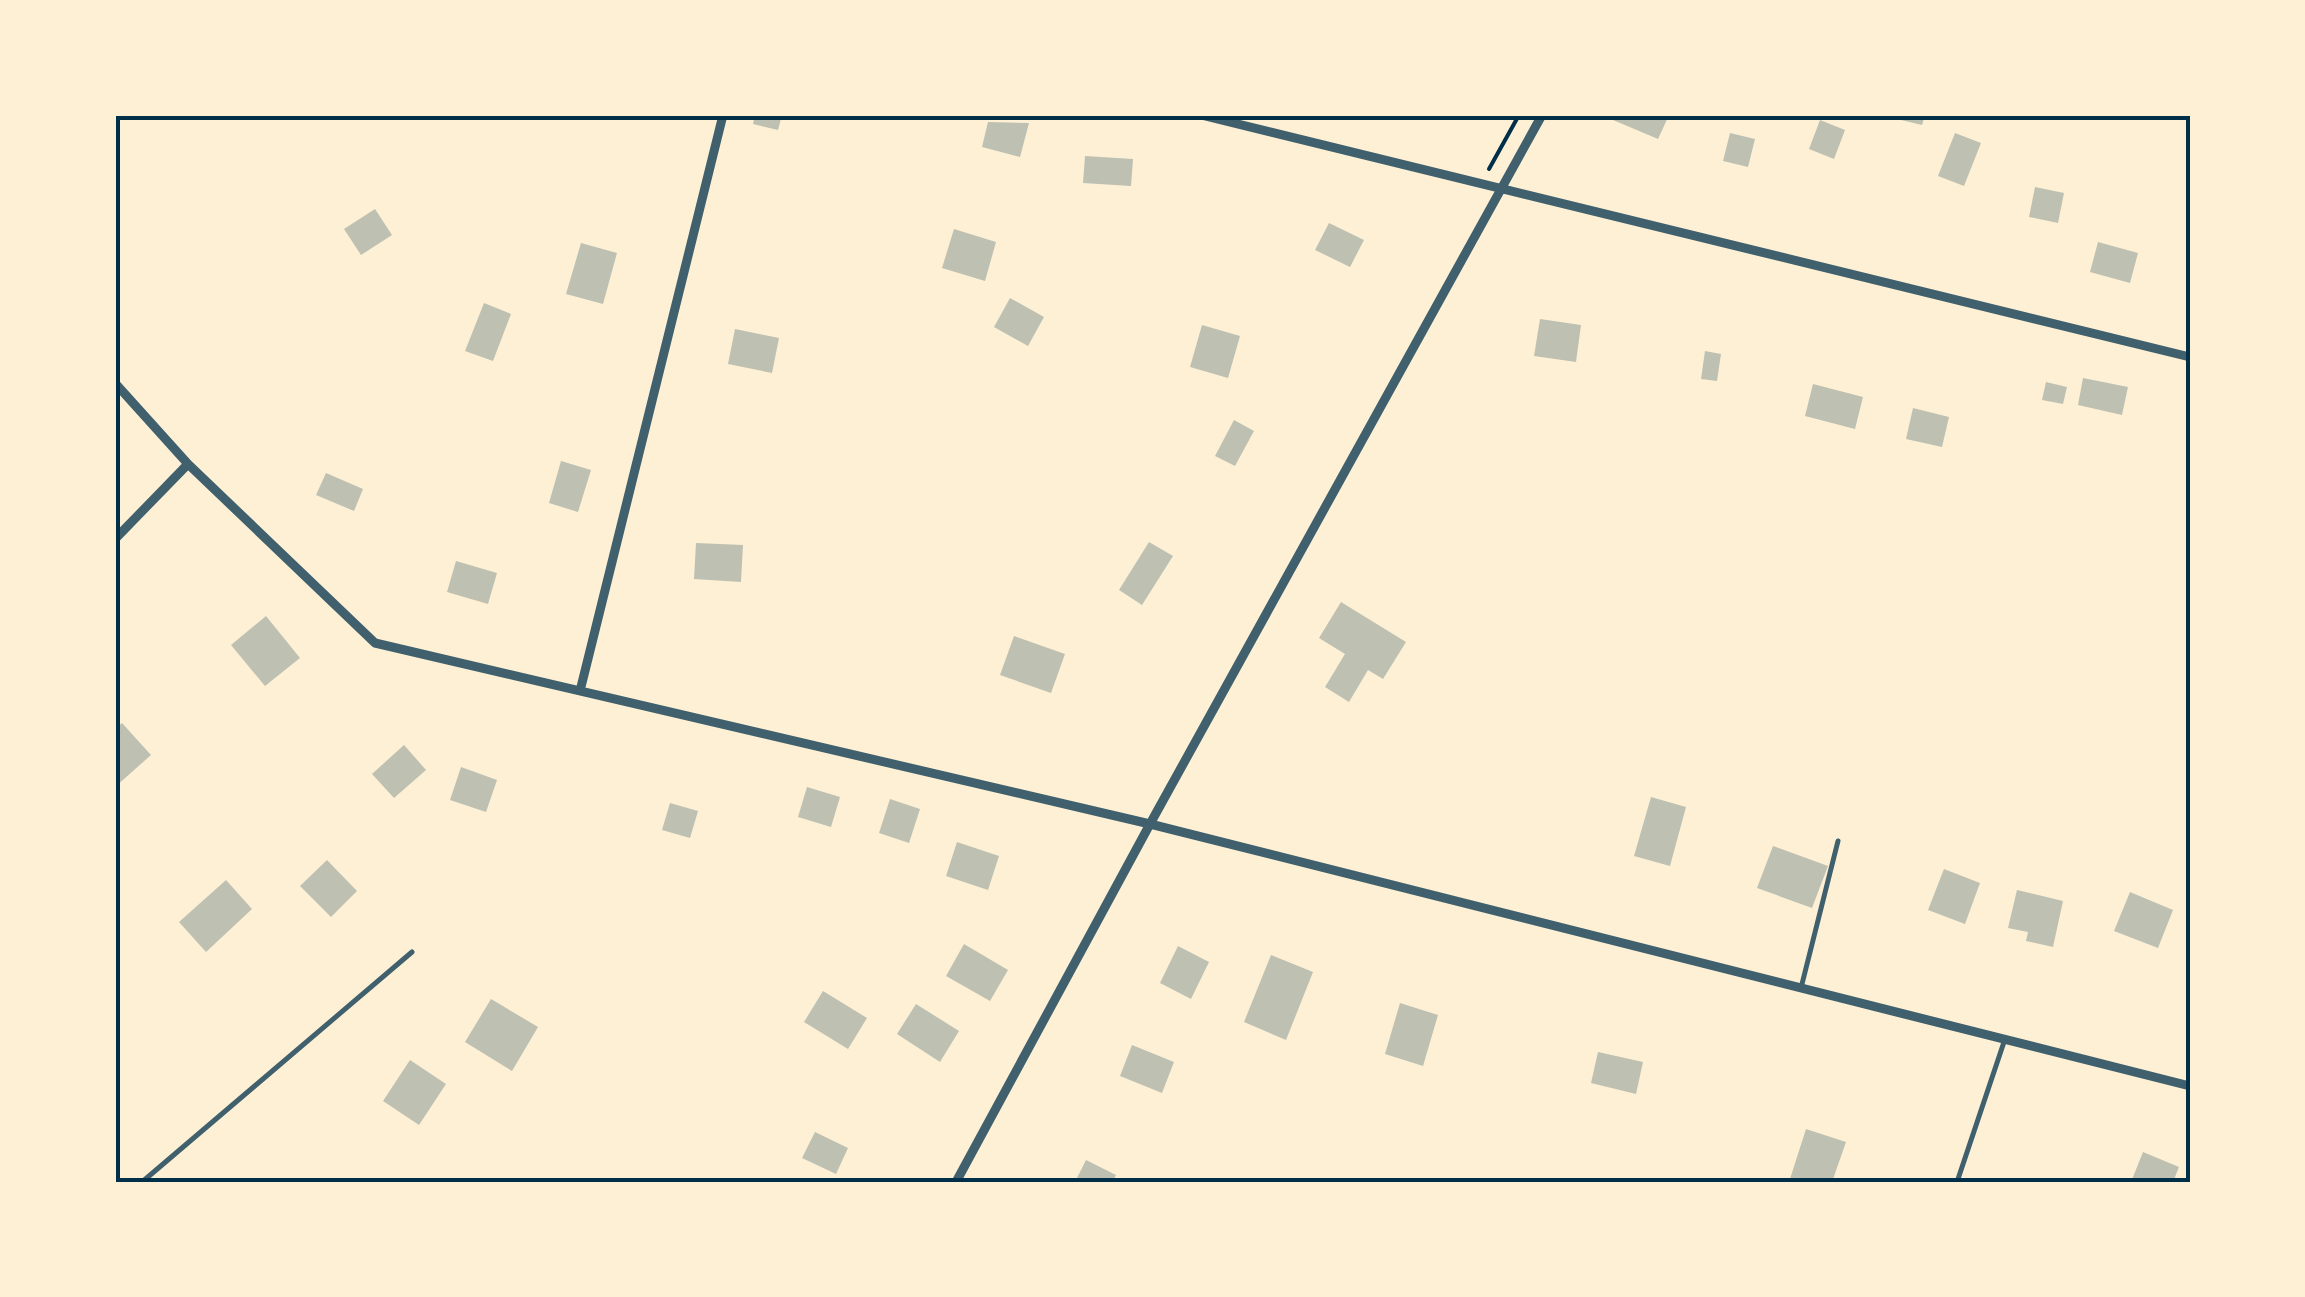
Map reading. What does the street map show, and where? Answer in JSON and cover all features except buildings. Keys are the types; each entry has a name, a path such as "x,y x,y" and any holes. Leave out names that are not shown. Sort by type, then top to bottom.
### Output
{"street":[{"path":"580,691 724,115"},
{"path":"1201,115 2190,357"},
{"path":"956,1182 1542,115"},
{"path":"115,384 188,464 375,643 1150,824 2190,1086"},
{"path":"115,539 188,464"}],"lane":[{"path":"1801,988 1838,841"},
{"path":"142,1182 412,952"},
{"path":"1957,1182 2005,1039"}],"path":[{"path":"1481,182 1519,115"}]}
